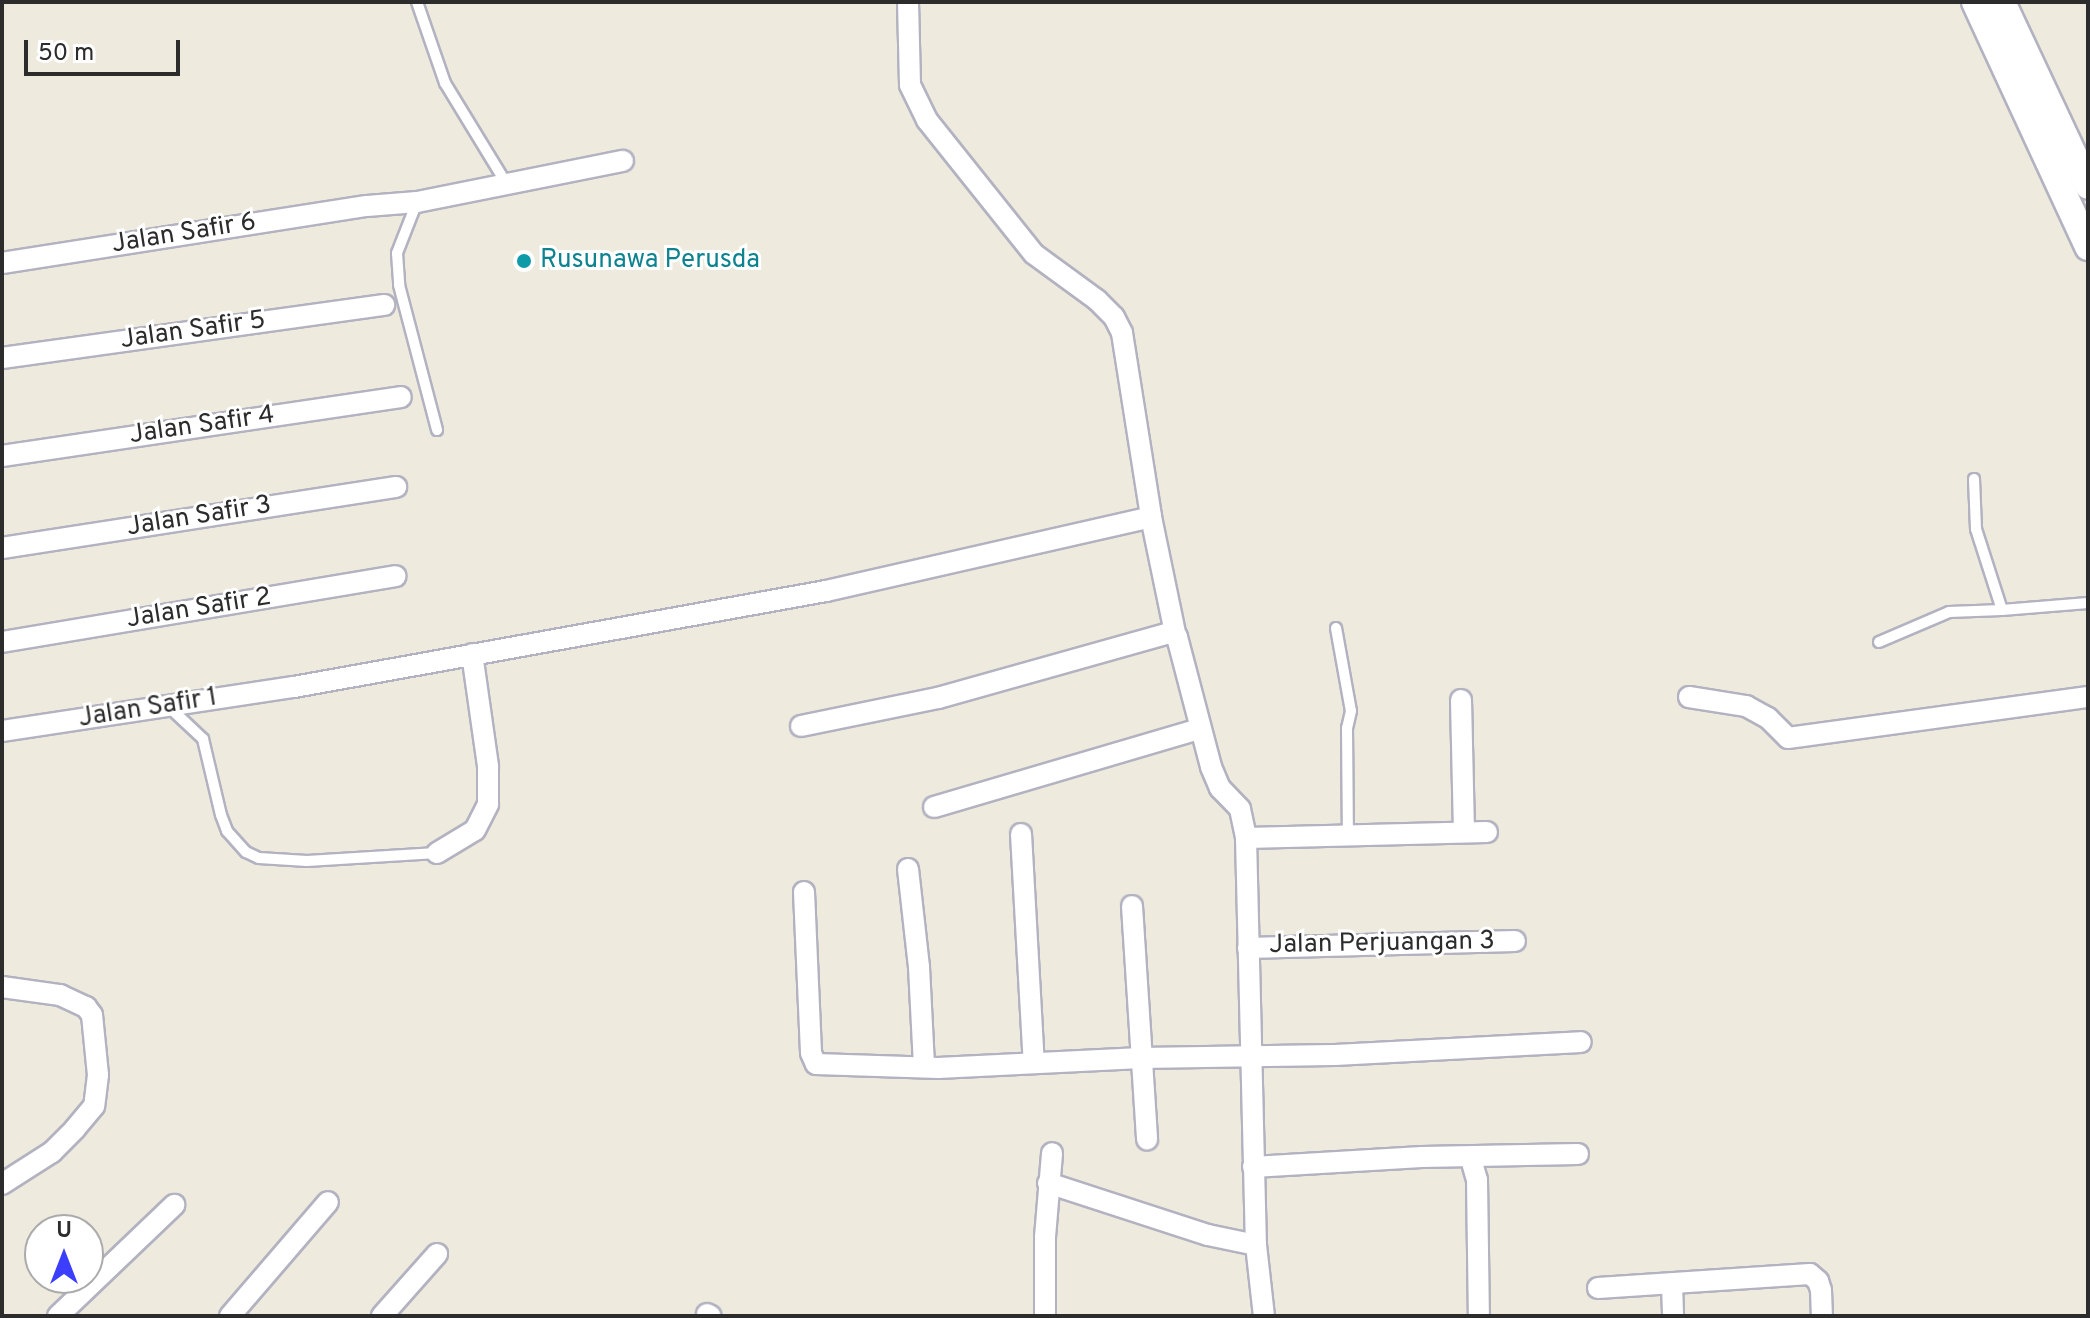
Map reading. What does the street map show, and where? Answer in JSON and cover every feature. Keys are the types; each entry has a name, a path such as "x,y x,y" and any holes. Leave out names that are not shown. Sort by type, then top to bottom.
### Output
{"street":[{"path":"908,2 910,85 927,120 1034,254 1097,300 1114,317 1122,333 1151,517 1175,633 1199,729 1220,788 1233,797 1240,809 1246,838 1253,1167 1256,1245 1264,1316"},
{"path":"1975,2 2088,247"},
{"path":"2002,2 2088,186"},
{"name":"Jalan Safir 6","path":"2,263 367,206 417,202 623,161"},
{"name":"Jalan Safir 5","path":"2,358 384,305"},
{"name":"Jalan Safir 4","path":"2,456 401,397"},
{"name":"Jalan Safir 3","path":"2,548 396,487"},
{"name":"Jalan Safir 1","path":"2,731 294,687 826,591 1151,517"},
{"name":"Jalan Safir 2","path":"2,642 396,576"},
{"path":"801,726 938,698 1175,633"},
{"path":"437,853 475,830 488,804 488,766 472,654"},
{"path":"1689,697 1746,706 1768,718 1788,738 2088,697"},
{"path":"1461,700 1464,832"},
{"path":"934,807 1199,729"},
{"path":"1246,838 1487,832"},
{"path":"1021,834 1034,1063"},
{"path":"908,869 919,967 924,1067"},
{"path":"804,892 812,1060 816,1064 924,1067 1581,1042"},
{"path":"1132,906 1147,1140"},
{"name":"Jalan Perjuangan 3","path":"1248,948 1515,941"},
{"path":"2,987 60,995 86,1007 92,1015 98,1075 94,1106 75,1129 52,1152 2,1184"},
{"path":"1045,1316 1048,1183 1052,1153"},
{"path":"1253,1167 1422,1157 1471,1159 1578,1154"},
{"path":"1471,1159 1477,1180 1479,1316"},
{"path":"1048,1183 1208,1235 1256,1245"},
{"path":"230,1316 328,1202"},
{"path":"58,1316 174,1205"},
{"path":"382,1316 437,1254"},
{"path":"1598,1288 1810,1274 1818,1281 1821,1290 1822,1316"},
{"path":"1672,1285 1673,1316"}],"lane":[{"path":"416,3 445,83 506,183"},
{"path":"417,202 397,253 399,285 437,430"},
{"path":"1974,479 1976,529 2002,610"},
{"path":"1879,642 1949,612 2088,603"},
{"path":"1336,628 1351,711 1347,728 1348,834"},
{"path":"169,707 203,739 227,831 246,852 259,858 307,861 437,853"}],"place":[{"name":"Rusunawa Perusda","path":"524,261"}]}
